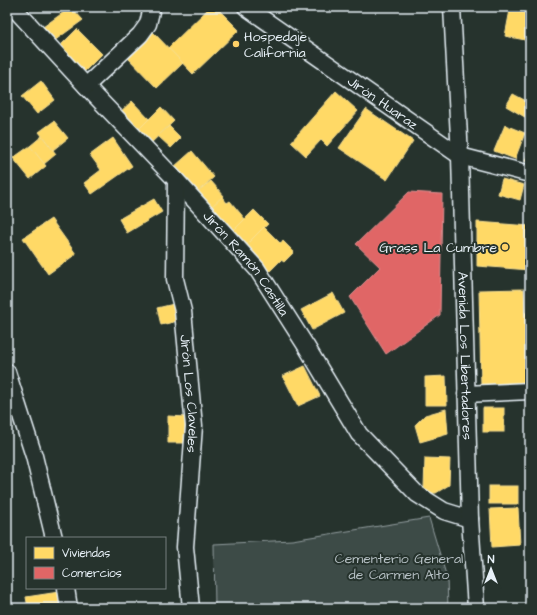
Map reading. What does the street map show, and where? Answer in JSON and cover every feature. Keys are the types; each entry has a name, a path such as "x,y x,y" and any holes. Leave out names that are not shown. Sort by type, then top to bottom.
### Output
{"street":[{"name":"Jirón Ramón Castilla","path":"13,7 176,180 257,269 359,434 417,494 444,511 470,519"},
{"path":"86,86 144,30 148,24 152,7"},
{"name":"Jirón Huaraz","path":"246,7 460,156 530,174"},
{"name":"Avenida Los Libertadores","path":"452,7 460,156 470,519 476,608"},
{"name":"Jirón Los Claveles","path":"176,180 175,279 183,311 194,426 185,547 191,608"},
{"path":"7,372 34,456 54,537"},
{"path":"466,394 530,391"},
{"path":"66,589 69,608"}],"green space":[{"name":"Cementerio General de Carmen Alto","path":"429,518 447,578 448,608 215,608 214,544 292,540"}],"building: Viviendas":[{"path":"71,7 83,20 54,41 43,27"},
{"path":"210,7 216,7 239,30 193,74 168,48"},
{"path":"510,10 530,14 530,41 505,36"},
{"path":"77,29 102,54 83,73 57,49"},
{"path":"153,32 183,63 157,88 127,57"},
{"path":"41,81 55,100 37,114 22,96"},
{"path":"336,91 358,111 327,146 321,140 306,156 291,142"},
{"path":"513,94 530,103 530,120 506,106"},
{"path":"132,101 149,119 136,132 118,114"},
{"path":"161,107 174,121 149,145 136,132"},
{"path":"366,109 413,141 387,180 339,148"},
{"path":"54,121 68,138 53,150 39,132"},
{"path":"505,125 525,133 515,159 494,151"},
{"path":"169,126 181,138 171,148 158,136"},
{"path":"42,136 56,154 44,164 30,146"},
{"path":"113,138 132,166 92,194 84,183 101,170 90,155"},
{"path":"30,146 46,166 30,179 13,158"},
{"path":"530,148 530,163 525,161"},
{"path":"192,151 214,177 196,193 174,167"},
{"path":"502,179 524,185 520,200 498,194"},
{"path":"211,181 224,196 208,210 194,194"},
{"path":"222,197 227,203 230,201 245,219 232,232 211,207"},
{"path":"154,199 162,212 127,233 119,219"},
{"path":"254,210 268,224 244,247 230,234"},
{"path":"51,219 76,254 48,274 23,238"},
{"name":"Grass La Cumbre","path":"477,222 530,226 530,270 477,266"},
{"path":"264,227 280,243 283,241 294,252 284,262 281,260 269,272 244,247"},
{"path":"524,289 525,313 530,313 530,386 481,387 479,290"},
{"path":"333,293 344,313 312,330 301,310"},
{"path":"178,303 182,320 161,325 157,308"},
{"path":"305,366 320,396 298,406 283,376"},
{"path":"446,376 447,405 425,405 425,377"},
{"path":"483,408 504,408 504,432 483,432"},
{"path":"446,409 448,434 420,442 415,425 425,415"},
{"path":"168,416 187,417 186,443 168,443"},
{"path":"425,458 450,459 449,485 436,493 429,493 424,488"},
{"path":"489,486 518,486 518,504 489,504"},
{"path":"518,508 520,545 492,547 490,509"},
{"path":"59,592 61,608 28,608 26,597"}],"building: Comercios":[{"path":"409,192 442,194 440,315 386,354 350,297 380,267 356,244"}],"place":[{"name":"Hospedaje California","path":"236,44"},
{"name":"Grass La Cumbre","path":"505,247"}]}
